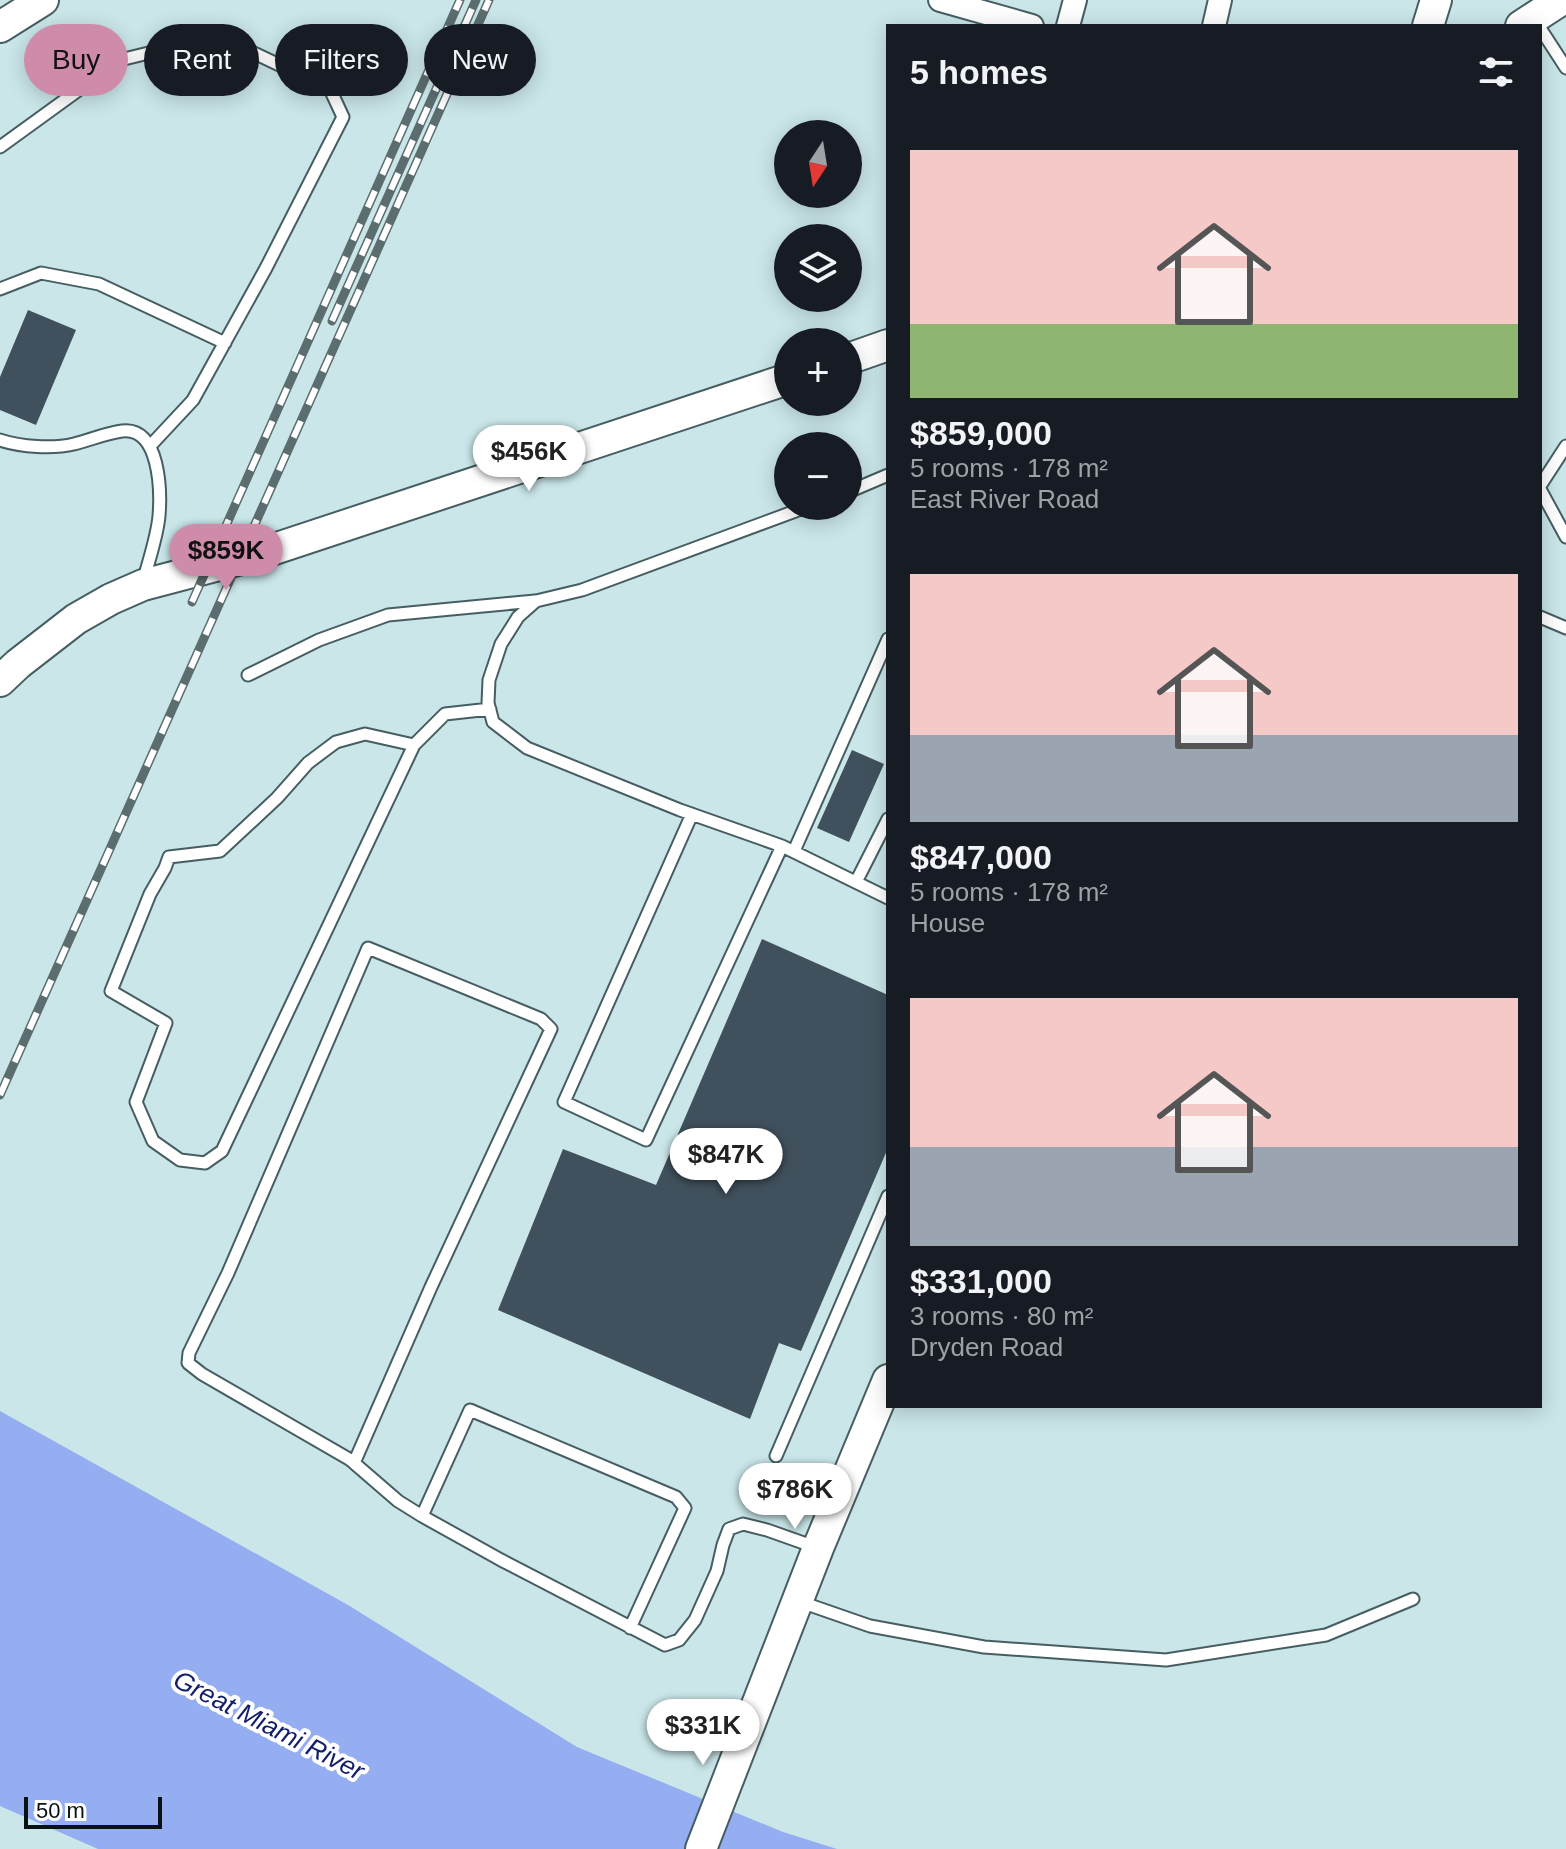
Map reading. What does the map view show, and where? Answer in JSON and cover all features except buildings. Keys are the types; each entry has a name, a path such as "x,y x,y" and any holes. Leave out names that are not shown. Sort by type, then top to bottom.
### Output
{"street":[{"path":"0,27 43,0"},
{"path":"1069,24 1075,0"},
{"path":"1214,24 1220,0"},
{"path":"1429,24 1436,0"},
{"path":"1533,24 1561,0"},
{"path":"955,2 1026,24"},
{"path":"862,354 886,346"},
{"path":"0,681 53,635 111,599 143,585 253,556 774,384"},
{"path":"701,1849 818,1548 886,1385"}],"lane":[{"path":"0,147 120,60 218,36 330,89 343,117 266,268 193,400 151,445"},
{"path":"1542,36 1566,68"},
{"path":"0,289 41,273 99,284 225,343"},
{"path":"0,440 17,446 69,445 125,430 141,434 151,445 158,473 159,517 143,585"},
{"path":"1542,484 1566,446"},
{"path":"862,486 886,476"},
{"path":"1542,491 1566,537"},
{"path":"248,675 319,640 388,615 536,601 582,590 774,519"},
{"path":"536,601 518,617 501,644 489,680 493,722 527,748 692,814 782,846 886,897"},
{"path":"1542,618 1566,628"},
{"path":"794,851 886,644"},
{"path":"414,745 365,734 336,742 308,763 277,798 220,851 169,857 150,894 111,991 166,1023 136,1102 153,1141 180,1160 205,1163 222,1151 414,745 445,714 490,709"},
{"path":"692,814 564,1102 646,1140 782,846"},
{"path":"856,882 886,823"},
{"path":"354,1463 431,1287 551,1029 541,1019 368,948 228,1273 189,1353 188,1363 354,1463 398,1501 422,1516 665,1645 679,1640 695,1620 717,1571 729,1529 743,1524 818,1548"},
{"path":"776,1456 886,1201"},
{"path":"422,1516 470,1410 676,1497 685,1508 630,1628"},
{"path":"797,1601 870,1626 984,1647 1166,1660 1326,1635 1413,1599"}],"water":[{"name":"Great Miami River","path":"0,1411 348,1605 577,1747 783,1832 837,1849 98,1849 0,1806"}],"railway":[{"path":"192,602 460,0"},
{"path":"332,321 476,0"},
{"path":"0,1095 489,0"}]}
